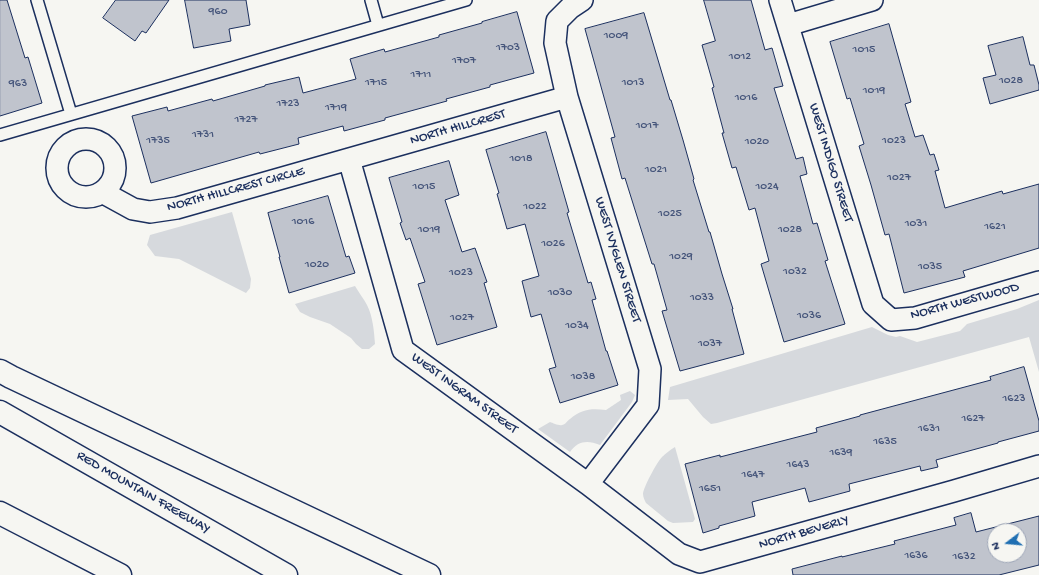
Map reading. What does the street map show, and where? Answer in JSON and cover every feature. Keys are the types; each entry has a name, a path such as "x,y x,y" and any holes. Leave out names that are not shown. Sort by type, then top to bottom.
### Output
{"highway":[{"path":"0,371 429,575"},
{"name":"RED MOUNTAIN FREEWAY","path":"0,412 286,575"},
{"path":"0,513 120,575"}],"street":[{"name":"WEST IVYGLEN STREET","path":"582,0 570,8 556,21 554,43 567,97 650,369 648,405 588,484"},
{"name":"WEST INDIGO STREET","path":"780,0 873,304 891,320"},
{"path":"788,25 872,0"},
{"name":"NORTH HILLCREST","path":"349,159 567,97"},
{"name":"NORTH HILLCREST CIRCLE","path":"102,192 133,209 150,212 177,208 349,159"},
{"name":"WEST INGRAM STREET","path":"349,159 403,350 588,484"},
{"name":"NORTH WESTWOOD","path":"891,320 915,318 1039,282"},
{"name":"NORTH BEVERLY","path":"588,484 679,554 700,562 1039,466"}],"lane":[{"path":"37,0 71,114"},
{"path":"371,0 378,25"},
{"path":"0,135 466,0"}],"shaded area":[{"path":"232,212 251,279 250,288 246,293 179,259 155,256 147,245 150,235"},
{"path":"355,286 367,305 372,319 375,344 369,349 362,349 351,338 330,324 300,312 295,304"},
{"path":"1039,300 1039,372 1029,337 717,423 711,424 688,399 668,400 670,387 872,327 888,335 896,337 900,336 917,342 960,331 967,324 1017,309"},
{"path":"630,391 635,395 632,402 600,445 591,442 583,442 573,448 570,452 538,429 550,422 563,425 578,413 583,411 596,409 606,410 621,400 620,395"},
{"path":"675,447 695,519 693,522 673,523 668,521 646,503 643,496 645,486 657,464"}],"building":[{"path":"0,0 7,0 25,58 28,57 42,103 0,116"},
{"path":"116,0 169,0 146,33 142,31 135,41 103,18"},
{"path":"185,0 246,0 250,25 229,29 231,41 194,48"},
{"path":"704,0 751,0 765,50 772,48 783,86 774,88 796,159 803,157 807,174 800,176 813,224 817,223 828,260 825,261 845,324 784,342 761,264 769,261 755,208 749,210 736,167 732,168 722,133 724,133 712,88 714,87 702,45 715,41"},
{"path":"517,12 534,73 446,99 447,101 385,118 385,120 344,131 343,126 298,138 299,144 260,154 259,152 151,183 132,116 167,107 168,111 212,99 213,101 265,85 299,77 303,93 356,79 350,59 384,49 385,52 439,37 439,35"},
{"path":"644,13 733,309 744,354 680,371 662,311 667,310 654,264 652,264 625,178 622,179 611,138 615,137 585,29"},
{"path":"889,24 911,102 905,104 915,137 923,135 930,155 934,154 939,170 935,171 945,208 1002,191 1003,194 1039,184 1039,248 963,271 965,277 904,293 889,234 885,235 859,146 864,144 850,98 847,99 830,42"},
{"path":"1023,37 1030,65 1034,65 1039,90 990,104 983,78 996,75 988,46"},
{"path":"546,132 569,212 567,213 588,283 591,282 596,299 592,300 606,351 618,385 560,403 549,369 556,367 541,314 531,317 522,281 539,276 525,224 507,229 497,194 499,193 486,150"},
{"path":"449,161 459,195 445,200 462,252 475,248 487,282 484,283 497,327 437,345 418,284 425,282 410,238 406,240 400,223 402,222 389,178"},
{"path":"328,196 346,257 349,256 355,273 289,293 268,213"},
{"path":"1024,367 1039,421 1039,431 936,460 938,467 921,471 920,466 849,484 850,491 809,502 805,488 752,502 755,516 719,526 719,528 703,533 685,464 720,455 720,457 817,432 816,428 991,380 990,377"},
{"path":"971,513 976,532 987,529 987,563 1027,563 1027,523 1011,523 1039,516 1039,565 999,575 793,575 792,569 895,544 894,541 956,525 954,518"}]}
